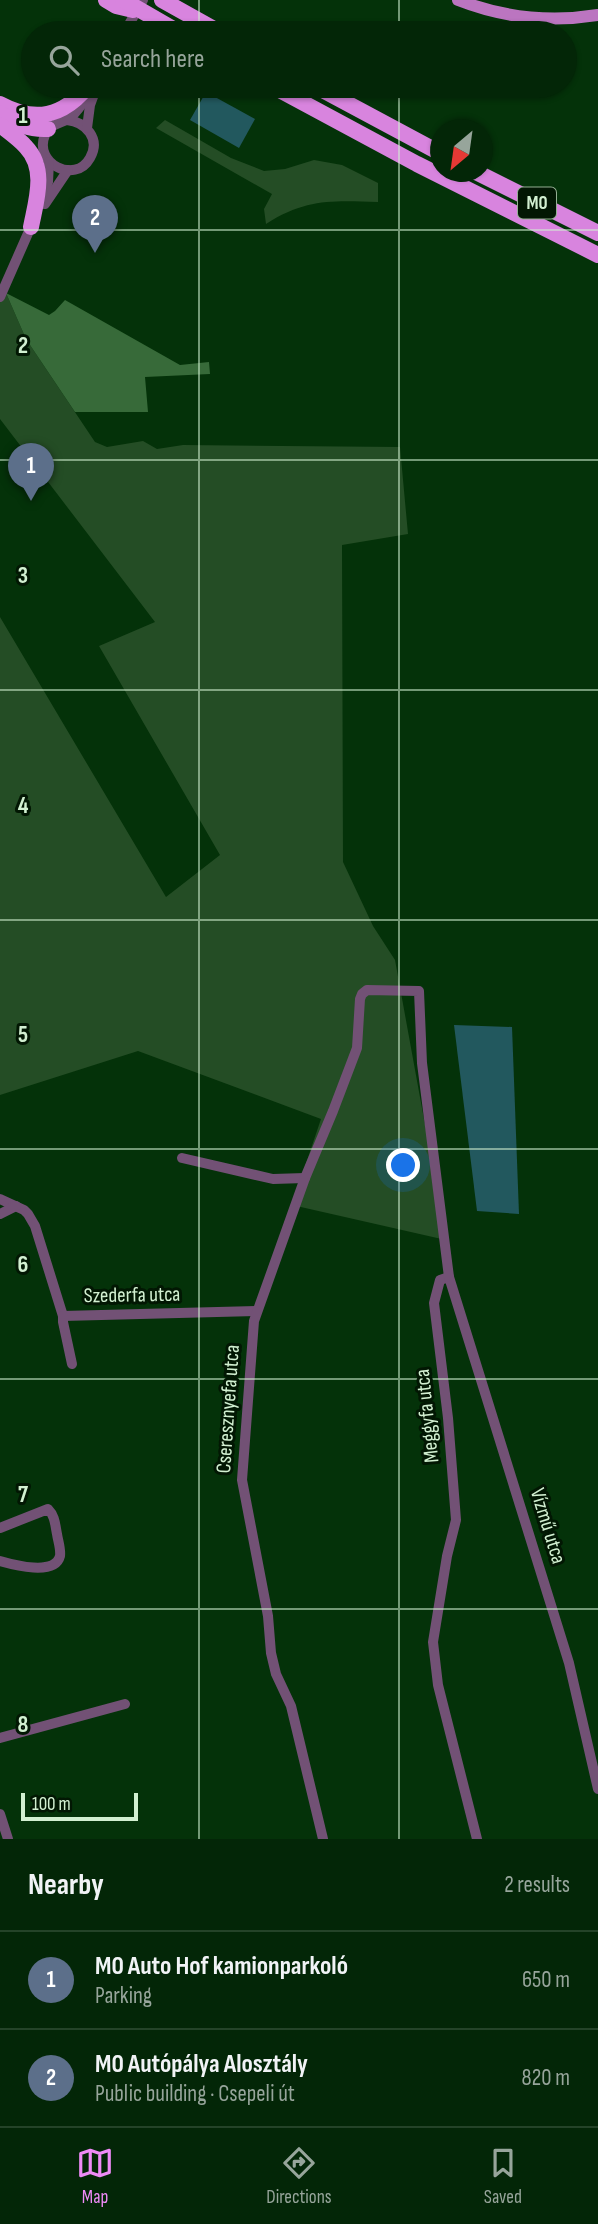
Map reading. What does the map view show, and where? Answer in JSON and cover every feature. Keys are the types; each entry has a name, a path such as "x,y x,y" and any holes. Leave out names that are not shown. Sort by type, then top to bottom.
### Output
{"highway":[{"path":"106,0 116,6 145,7"},
{"path":"123,0 145,7 164,21"},
{"path":"168,3 200,21"},
{"path":"0,104 28,115 42,116 58,111 78,98"},
{"name":"M0","path":"295,98 598,256"},
{"path":"337,98 430,148"},
{"path":"0,113 23,127 33,130 48,129"},
{"path":"0,124 32,140 47,156"},
{"path":"0,124 26,146 38,169 38,191 31,227"},
{"name":"M0","path":"493,180 598,233"}],"main road":[{"path":"458,0 486,10 524,18 578,18 598,15"}],"street":[{"path":"134,21 145,7"},
{"path":"67,120 87,98"},
{"path":"47,156 55,166 68,170 82,167 91,157 93,142 87,128 92,98"},
{"path":"0,297 48,182 47,156 43,143 48,129 67,120 87,128"},
{"path":"31,227 68,170"},
{"name":"Cseresznyefa utca","path":"323,1839 291,1706 276,1674 271,1653 268,1616 242,1480 256,1311 357,1048 360,999 363,992 374,989 419,991 423,1075 449,1277"},
{"path":"183,1158 273,1179 305,1178"},
{"name":"Szederfa utca","path":"0,1199 28,1214 64,1316 256,1311"},
{"path":"0,1214 16,1206"},
{"name":"Vízmű utca","path":"449,1277 569,1663 598,1789"},
{"name":"Meggyfa utca","path":"449,1277 440,1280 435,1303 456,1520 447,1556 433,1642 438,1685 477,1839"},
{"path":"64,1316 72,1364"},
{"path":"0,1528 48,1509 53,1514 61,1551 60,1559 55,1564 32,1568 0,1561"},
{"path":"0,1738 125,1704"},
{"path":"0,1814 8,1839"}],"green space":[{"path":"165,120 231,158 264,171 285,169 314,160 342,165 378,183 378,202 308,205 294,209 266,224 264,209 272,194 156,128"},
{"path":"0,290 6,293 26,339 95,442 107,447 143,441 157,449 183,445 400,447 408,534 342,545 343,862 373,926 395,960 446,1240 292,1205 321,1119 138,1051 0,1095 0,617 166,897 220,855 99,646 155,622 0,419"},
{"path":"6,293 49,315 65,300 180,365 209,362 210,374 145,377 148,412 75,412 26,339"}],"water":[{"path":"203,98 217,98 255,119 239,148 190,120"},
{"path":"454,1025 512,1027 519,1214 477,1211"}],"place":[{"name":"M0 Autópálya Alosztály","path":"95,253"},
{"name":"M0 Auto Hof kamionparkoló","path":"31,501"}]}
